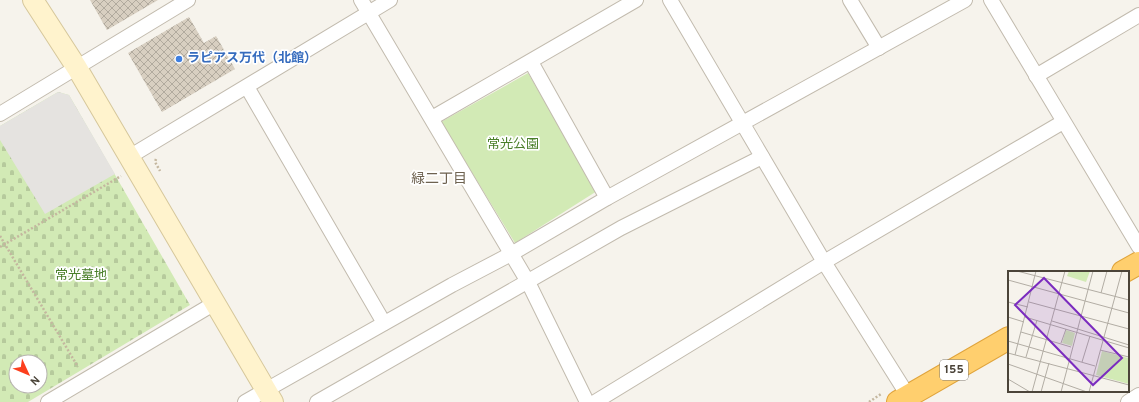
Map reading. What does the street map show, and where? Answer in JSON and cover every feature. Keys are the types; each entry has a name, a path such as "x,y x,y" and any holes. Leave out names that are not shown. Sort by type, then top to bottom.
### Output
{"highway":[{"path":"1125,271 1139,263"},
{"name":"155","path":"906,400 1008,339"}],"street":[{"path":"33,0 77,68 269,396"},
{"path":"0,114 188,0"},
{"path":"361,0 528,282 587,402"},
{"path":"129,157 390,0"},
{"path":"432,118 636,0"},
{"path":"670,0 906,400"},
{"path":"850,0 879,48"},
{"path":"245,402 269,396 384,323 511,254 608,198 965,0"},
{"path":"991,0 1139,247"},
{"path":"1036,76 1139,16"},
{"path":"531,62 608,198"},
{"path":"246,87 384,323"},
{"path":"595,402 824,262 1063,122"},
{"path":"317,402 621,228 762,157"},
{"path":"48,402 215,303"},
{"path":"1128,402 1139,395"}],"path":[{"path":"0,247 121,175"},
{"path":"0,236 85,380"}],"green space":[{"name":"常光公園","path":"528,73 597,191 515,243 441,122"},
{"name":"常光墓地","path":"58,92 69,95 190,305 48,390 48,354 8,354 8,394 41,394 28,402 0,402 0,126"}],"shaded area":[{"path":"58,92 69,95 115,174 45,214 0,140 0,126"}],"building":[{"path":"90,0 158,0 107,30"},
{"path":"189,17 204,43 216,36 235,69 162,112 128,53"}],"place":[{"name":"ラピアス万代（北館）","path":"179,59"}],"district":[{"name":"緑二丁目","path":"439,179"}]}
